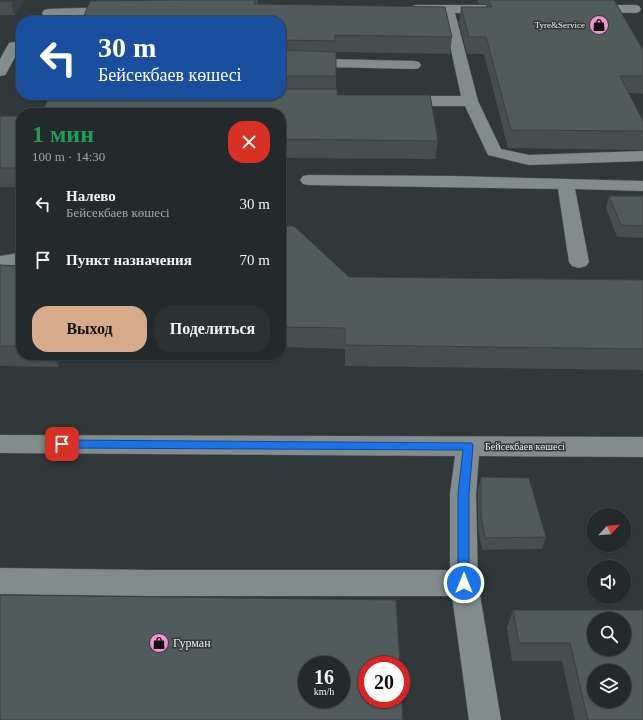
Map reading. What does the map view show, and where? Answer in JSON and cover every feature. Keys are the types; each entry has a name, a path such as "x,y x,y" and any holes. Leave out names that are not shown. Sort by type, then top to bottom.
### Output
{"street":[{"path":"580,9 632,4 643,21"},
{"path":"400,9 502,9"},
{"path":"448,9 470,101 494,152 529,160 643,156"},
{"path":"48,13 124,11"},
{"path":"0,72 14,46"},
{"path":"286,62 414,65"},
{"path":"384,101 470,101"},
{"path":"309,180 451,181 643,186"},
{"path":"566,185 580,262"},
{"path":"0,262 16,260"},
{"name":"Бейсекбаев көшесі","path":"0,444 643,447"},
{"path":"468,446 463,494 464,583 485,720"},
{"path":"0,582 464,583"}],"building":[{"path":"11,0 11,1 0,1"},
{"path":"255,0 254,4 445,7 452,37 335,35 335,41 286,40 286,16 84,16 90,1"},
{"path":"488,0 614,0 643,50 643,76 620,76 643,121 643,131 511,130 486,37 469,37 461,7 492,7"},
{"path":"286,50 336,52 336,76 286,76"},
{"path":"286,89 337,89 337,95 430,95 438,141 286,139 286,108 44,108 48,100 286,100"},
{"path":"0,116 16,116 16,168 0,168"},
{"path":"609,196 643,196 643,226 621,225"},
{"path":"286,226 294,226 349,277 643,280 643,349 345,345 345,328 286,327"},
{"path":"0,265 16,266 16,346 0,346"},
{"path":"481,477 529,478 546,537 485,538 481,516"},
{"path":"0,595 396,600 399,656 358,656 358,708 402,708 403,720 0,720"},
{"path":"513,610 643,610 643,720 588,720 570,643 519,643"}],"place":[{"name":"Tyre&Service","path":"599,25"},
{"name":"Гурман","path":"159,643"}],"route":[{"path":"62,444 468,446 463,494 464,583"}]}
